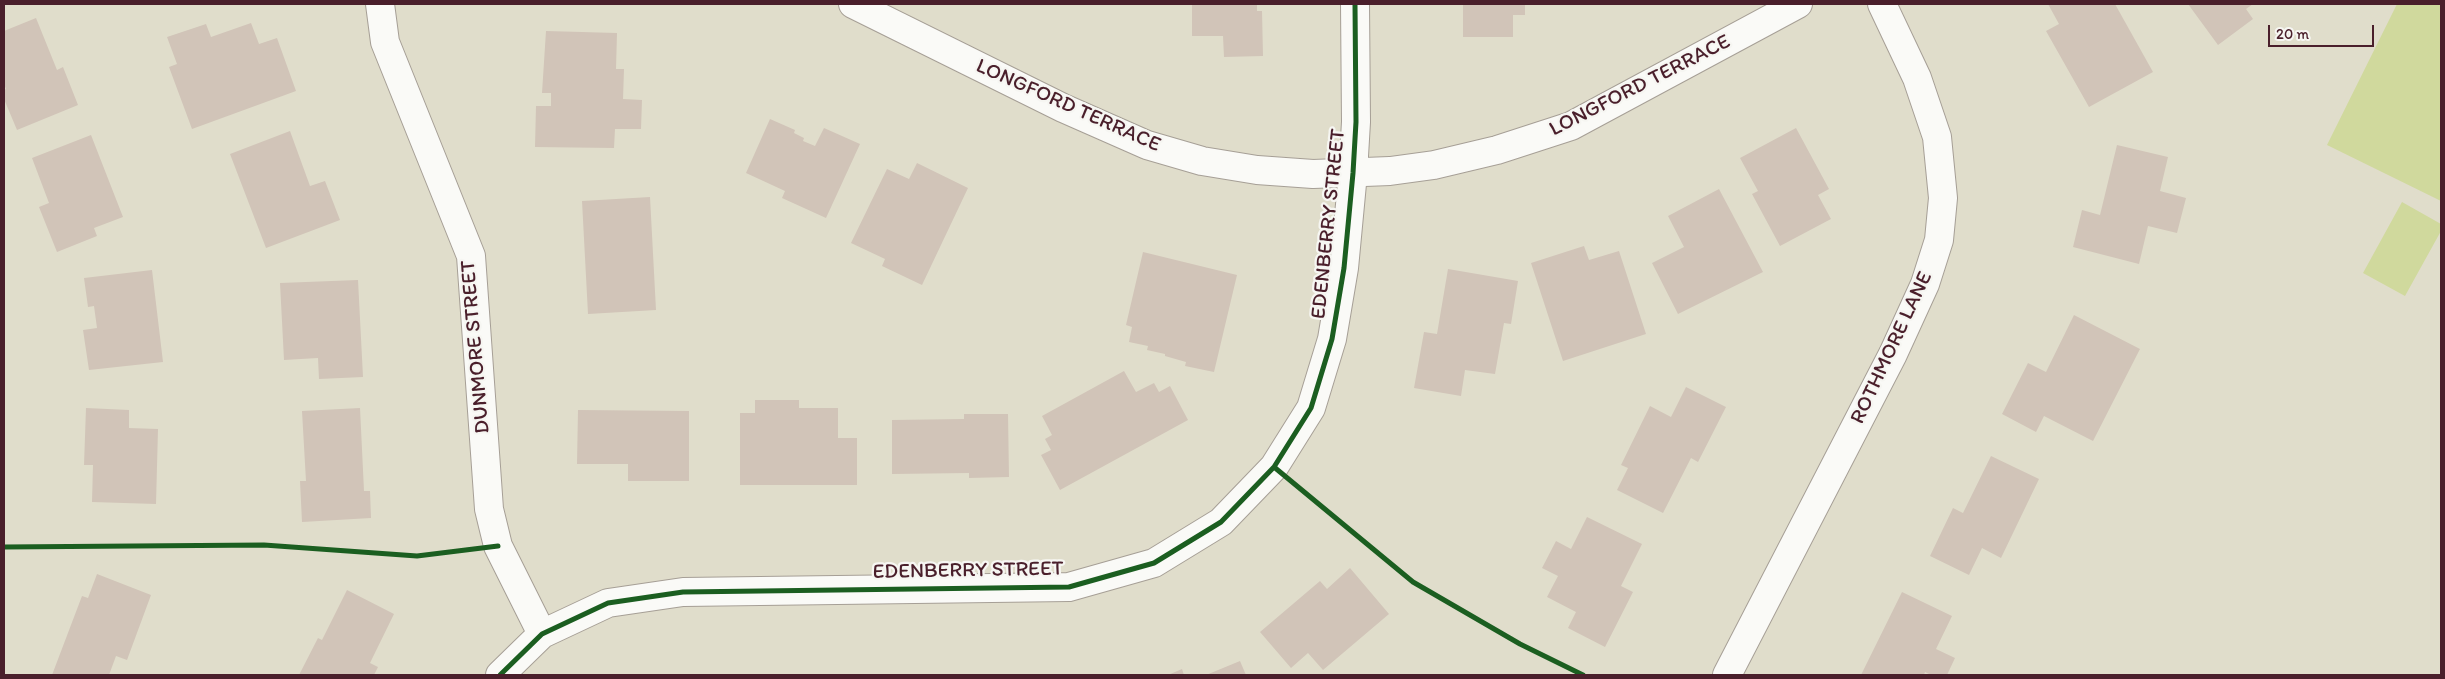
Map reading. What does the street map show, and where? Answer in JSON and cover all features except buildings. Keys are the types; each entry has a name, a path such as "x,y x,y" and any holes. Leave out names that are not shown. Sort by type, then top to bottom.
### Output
{"street":[{"name":"DUNMORE STREET","path":"380,4 385,42 471,256 490,509 498,546 542,634"},
{"name":"LONGFORD TERRACE","path":"852,4 1063,108 1147,145 1202,161 1257,170 1313,174 1390,171 1434,165 1496,150 1571,126 1798,4"},
{"name":"EDENBERRY STREET","path":"500,675 542,634 608,603 683,592 1069,587 1154,563 1221,522 1274,467 1311,408 1332,338 1344,268 1353,173 1356,122 1355,4"},
{"name":"ROTHMORE LANE","path":"1727,675 1893,354 1925,284 1938,240 1943,198 1937,138 1916,78 1882,4"}],"green space":[{"path":"2397,4 2441,4 2441,201 2327,145"},
{"path":"2402,202 2441,224 2441,231 2405,296 2363,273"}],"cycle path":[{"path":"500,675 542,634 608,603 683,592 1069,587 1154,563 1221,522 1274,467 1311,408 1332,339 1344,268 1353,173 1356,122 1355,4"},
{"path":"1274,467 1413,582 1520,644 1583,675"},
{"path":"4,547 264,545 417,556 498,546"}]}
